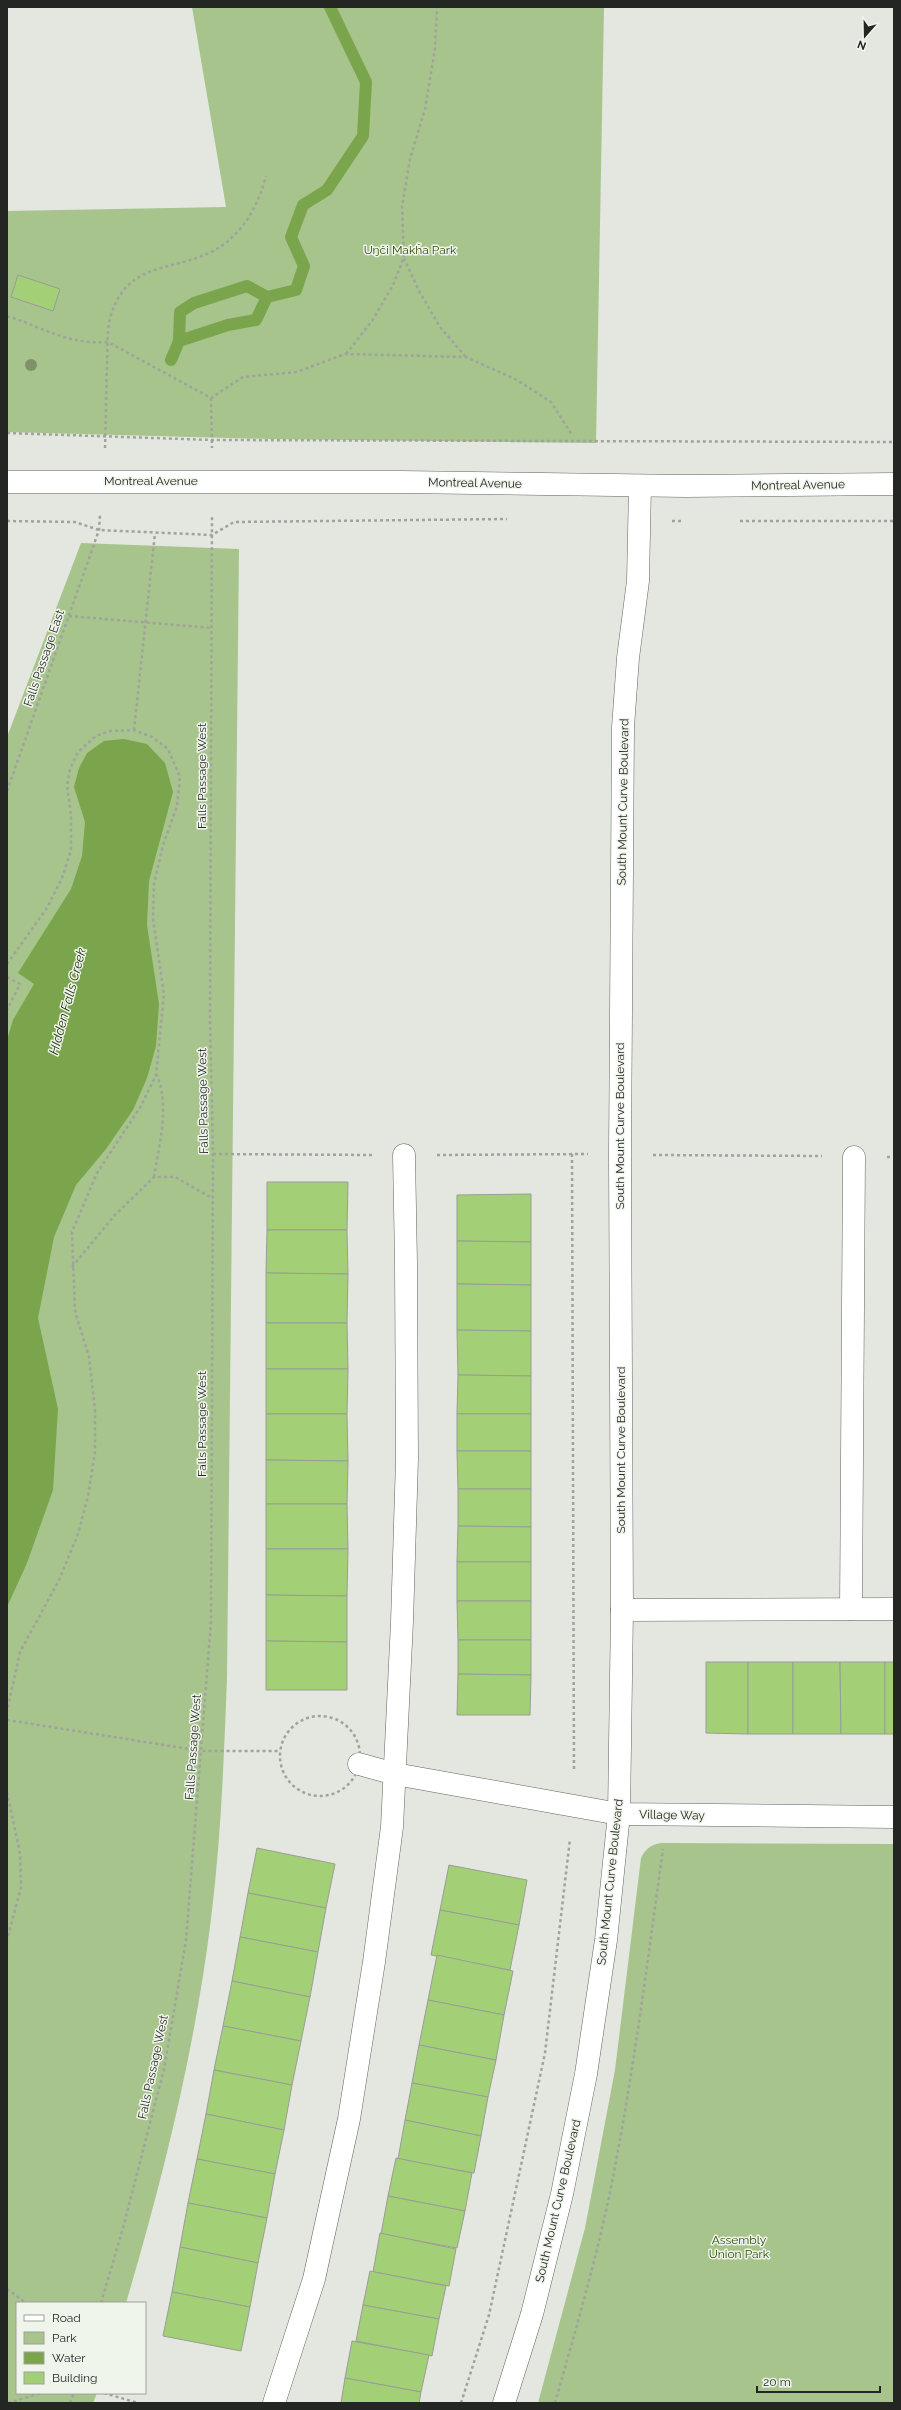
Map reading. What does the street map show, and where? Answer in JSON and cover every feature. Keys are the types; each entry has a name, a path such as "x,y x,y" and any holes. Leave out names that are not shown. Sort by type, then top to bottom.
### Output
{"street":[{"name":"Montreal Avenue","path":"7,473 55,481"},
{"name":"Montreal Avenue","path":"7,482 401,482 640,486 894,484"},
{"name":"South Mount Curve Boulevard","path":"504,2403 534,2307 562,2194 583,2089 606,1940 619,1814 622,1610 620,1147 623,727 628,658 638,581 640,486"},
{"path":"274,2403 314,2279 349,2119 374,1962 392,1827 402,1622 407,1459 404,1155"},
{"path":"851,1609 854,1156"},
{"path":"622,1610 894,1609"},
{"name":"Village Way","path":"359,1764 395,1774 619,1814 894,1817"}],"path":[{"path":"437,7 435,49 425,109 410,159 402,207 404,257 419,291 440,327 466,356 515,379 551,402 572,435"},
{"name":"Falls Passage East","path":"7,791 99,530 104,481 109,324 112,310 120,296 132,281 154,269 198,257 222,246 233,236 251,214 258,202 266,176"},
{"path":"346,354 372,321 393,286 404,257"},
{"path":"7,316 66,339 95,343 108,342 211,398 243,377 297,372 346,354 466,356"},
{"path":"7,433 105,438 608,442 894,442"},
{"path":"7,521 75,522 99,530 212,534 234,522 509,519"},
{"path":"732,521 894,521"},
{"path":"134,730 155,533"},
{"name":"Falls Passage West","path":"101,2302 123,2228 164,2069 186,1940 211,1622 213,1198 210,1020 212,534"},
{"path":"69,616 211,628"},
{"path":"7,964 47,908 62,878 71,850 71,815 67,786 70,769 78,752 96,736 110,731 134,730 152,738 168,749 180,777 177,806 163,845 154,884 152,919 164,994 156,1075 140,1106 97,1173 84,1199 72,1232 72,1267 75,1311 89,1357 95,1410 95,1452 88,1496 78,1534 59,1580 20,1652 7,1711"},
{"path":"7,977 20,984 7,1010"},
{"path":"72,1267 114,1216 154,1177 163,1120 162,1089 156,1075"},
{"path":"213,1154 404,1155"},
{"path":"154,1177 175,1177 213,1198"},
{"path":"327,1716 340,1721 350,1729 357,1739 360,1752 359,1764 354,1777 345,1788 333,1794 320,1796 306,1794 294,1787 286,1776 281,1764 280,1751 284,1738 291,1728 302,1720 327,1716"},
{"path":"7,1720 202,1751 280,1751"},
{"path":"7,1792 20,1853 21,1887 7,1940"},
{"path":"555,2403 584,2300 612,2178 634,2054 668,1815"},
{"path":"7,2289 25,2302"},
{"path":"8,2403 38,2394"},
{"path":"107,2394 138,2403"}],"green space":[{"name":"Uŋči Makȟa Park","path":"192,7 604,7 596,443 270,439 7,432 7,211 226,207"},
{"path":"81,543 239,549 227,1677 222,1798 211,1919 187,2065 153,2209 126,2302 16,2302 16,2394 97,2394 93,2403 7,2403 7,737"},
{"name":"Assembly Union Park","path":"661,1843 894,1844 894,2403 538,2403 585,2228 615,2070 641,1858 649,1848"}],"water":[{"path":"124,739 147,744 165,763 173,792 149,881 147,925 159,1004 156,1046 147,1078 133,1110 106,1149 76,1185 54,1237 38,1318 58,1409 53,1490 27,1563 7,1607 7,1040 13,1020 34,984 18,973 71,889 82,856 85,822 74,787 79,768 87,753 104,741"}],"building":[{"path":"18,275 60,289 53,311 11,297"},
{"path":"267,1182 348,1182 347,1230 267,1230"},
{"path":"531,1194 531,1242 457,1241 457,1195"},
{"path":"267,1230 347,1230 348,1274 266,1273"},
{"path":"457,1241 531,1242 531,1285 457,1284"},
{"path":"266,1273 348,1274 347,1323 266,1323"},
{"path":"457,1284 531,1285 531,1331 457,1330"},
{"path":"266,1323 347,1323 348,1369 266,1369"},
{"path":"457,1330 531,1331 531,1376 458,1375"},
{"path":"266,1369 348,1369 347,1414 266,1414"},
{"path":"458,1375 531,1376 531,1414 457,1414"},
{"path":"266,1414 347,1414 348,1461 266,1460"},
{"path":"457,1414 531,1414 531,1451 457,1451"},
{"path":"457,1451 531,1451 531,1489 458,1489"},
{"path":"266,1460 348,1461 347,1504 266,1504"},
{"path":"458,1489 531,1489 531,1527 458,1526"},
{"path":"266,1504 347,1504 348,1549 266,1549"},
{"path":"458,1526 531,1527 531,1562 457,1562"},
{"path":"266,1549 348,1549 347,1596 266,1595"},
{"path":"457,1562 531,1562 531,1601 457,1601"},
{"path":"266,1595 347,1596 347,1642 266,1641"},
{"path":"457,1601 531,1601 531,1640 458,1640"},
{"path":"458,1640 531,1640 531,1675 458,1674"},
{"path":"266,1641 347,1642 347,1690 266,1690"},
{"path":"706,1662 748,1662 748,1734 706,1733"},
{"path":"748,1662 793,1662 793,1734 748,1734"},
{"path":"793,1662 840,1662 841,1734 793,1734"},
{"path":"840,1662 885,1662 885,1734 841,1734"},
{"path":"885,1662 894,1662 894,1734 885,1734"},
{"path":"458,1674 531,1675 530,1715 457,1715"},
{"path":"257,1848 335,1864 326,1908 248,1893"},
{"path":"449,1865 527,1880 519,1925 440,1910"},
{"path":"248,1893 326,1908 318,1952 240,1937"},
{"path":"440,1910 519,1925 510,1970 431,1955"},
{"path":"240,1937 318,1952 310,1997 232,1981"},
{"path":"437,1955 513,1971 504,2015 428,2000"},
{"path":"232,1981 310,1997 301,2041 223,2026"},
{"path":"428,2000 504,2015 496,2060 419,2045"},
{"path":"223,2026 301,2041 292,2085 214,2070"},
{"path":"419,2045 496,2060 488,2097 412,2083"},
{"path":"214,2070 292,2085 284,2130 206,2114"},
{"path":"412,2083 488,2097 481,2136 405,2120"},
{"path":"206,2114 284,2130 275,2174 197,2159"},
{"path":"405,2120 481,2136 474,2173 398,2159"},
{"path":"396,2158 472,2173 465,2211 388,2196"},
{"path":"197,2159 275,2174 267,2218 188,2203"},
{"path":"388,2196 465,2211 457,2248 381,2234"},
{"path":"188,2203 267,2218 258,2263 180,2247"},
{"path":"380,2233 456,2249 449,2286 373,2272"},
{"path":"180,2247 258,2263 250,2307 172,2292"},
{"path":"370,2271 446,2286 439,2319 363,2305"},
{"path":"172,2292 250,2307 241,2351 163,2336"},
{"path":"363,2305 439,2319 432,2356 356,2341"},
{"path":"352,2341 429,2355 421,2392 345,2378"},
{"path":"345,2378 421,2392 419,2403 341,2403"}],"waterway":[{"name":"HIdden Falls Creek","path":"171,360 179,341 180,312 194,303 247,286 267,297 296,290 304,266 291,237 303,205 327,190 363,136 366,82 330,7"},
{"path":"179,341 228,325 256,320 267,297"}]}
